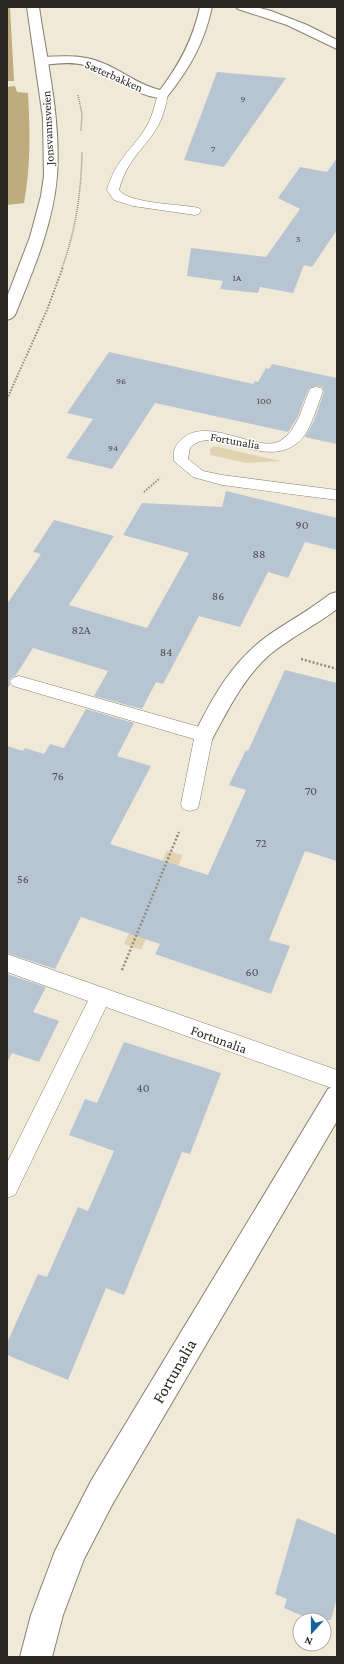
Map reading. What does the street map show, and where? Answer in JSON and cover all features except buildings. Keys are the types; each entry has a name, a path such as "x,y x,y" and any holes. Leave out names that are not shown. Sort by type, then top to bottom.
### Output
{"street":[{"name":"Jonsvannsveien","path":"7,315 30,262 44,216 52,156 49,106 33,7"},
{"path":"163,94 180,73 198,39 206,7"},
{"path":"242,7 256,10 313,31 337,45"},
{"name":"Sæterbakken","path":"41,61 70,59 85,61 100,66 144,90 163,94"},
{"path":"204,735 223,698 236,678 250,663 272,642 314,616 337,599"},
{"name":"Fortunalia","path":"36,1657 47,1615 72,1551 102,1492 337,1097"}],"lane":[{"path":"163,94 158,115 150,128 120,166 115,178 113,190 118,197 137,203 176,210 195,211"},
{"name":"Fortunalia","path":"316,391 299,432 294,438 285,444 277,447 266,447 202,436 182,445 179,455 181,461 198,474 222,480 337,495"},
{"path":"19,682 204,735 190,804"},
{"name":"Fortunalia","path":"7,963 337,1080"},
{"path":"7,1188 101,997"}],"path":[{"path":"101,997 122,971 190,804"}],"shaded area":[{"path":"7,7 10,7 14,81 7,81"},
{"path":"15,86 17,92 28,93 29,162 24,203 7,205 7,87"},
{"path":"214,446 281,461 247,463 210,455 210,449"},
{"path":"167,851 183,855 141,950 124,944"}]}
